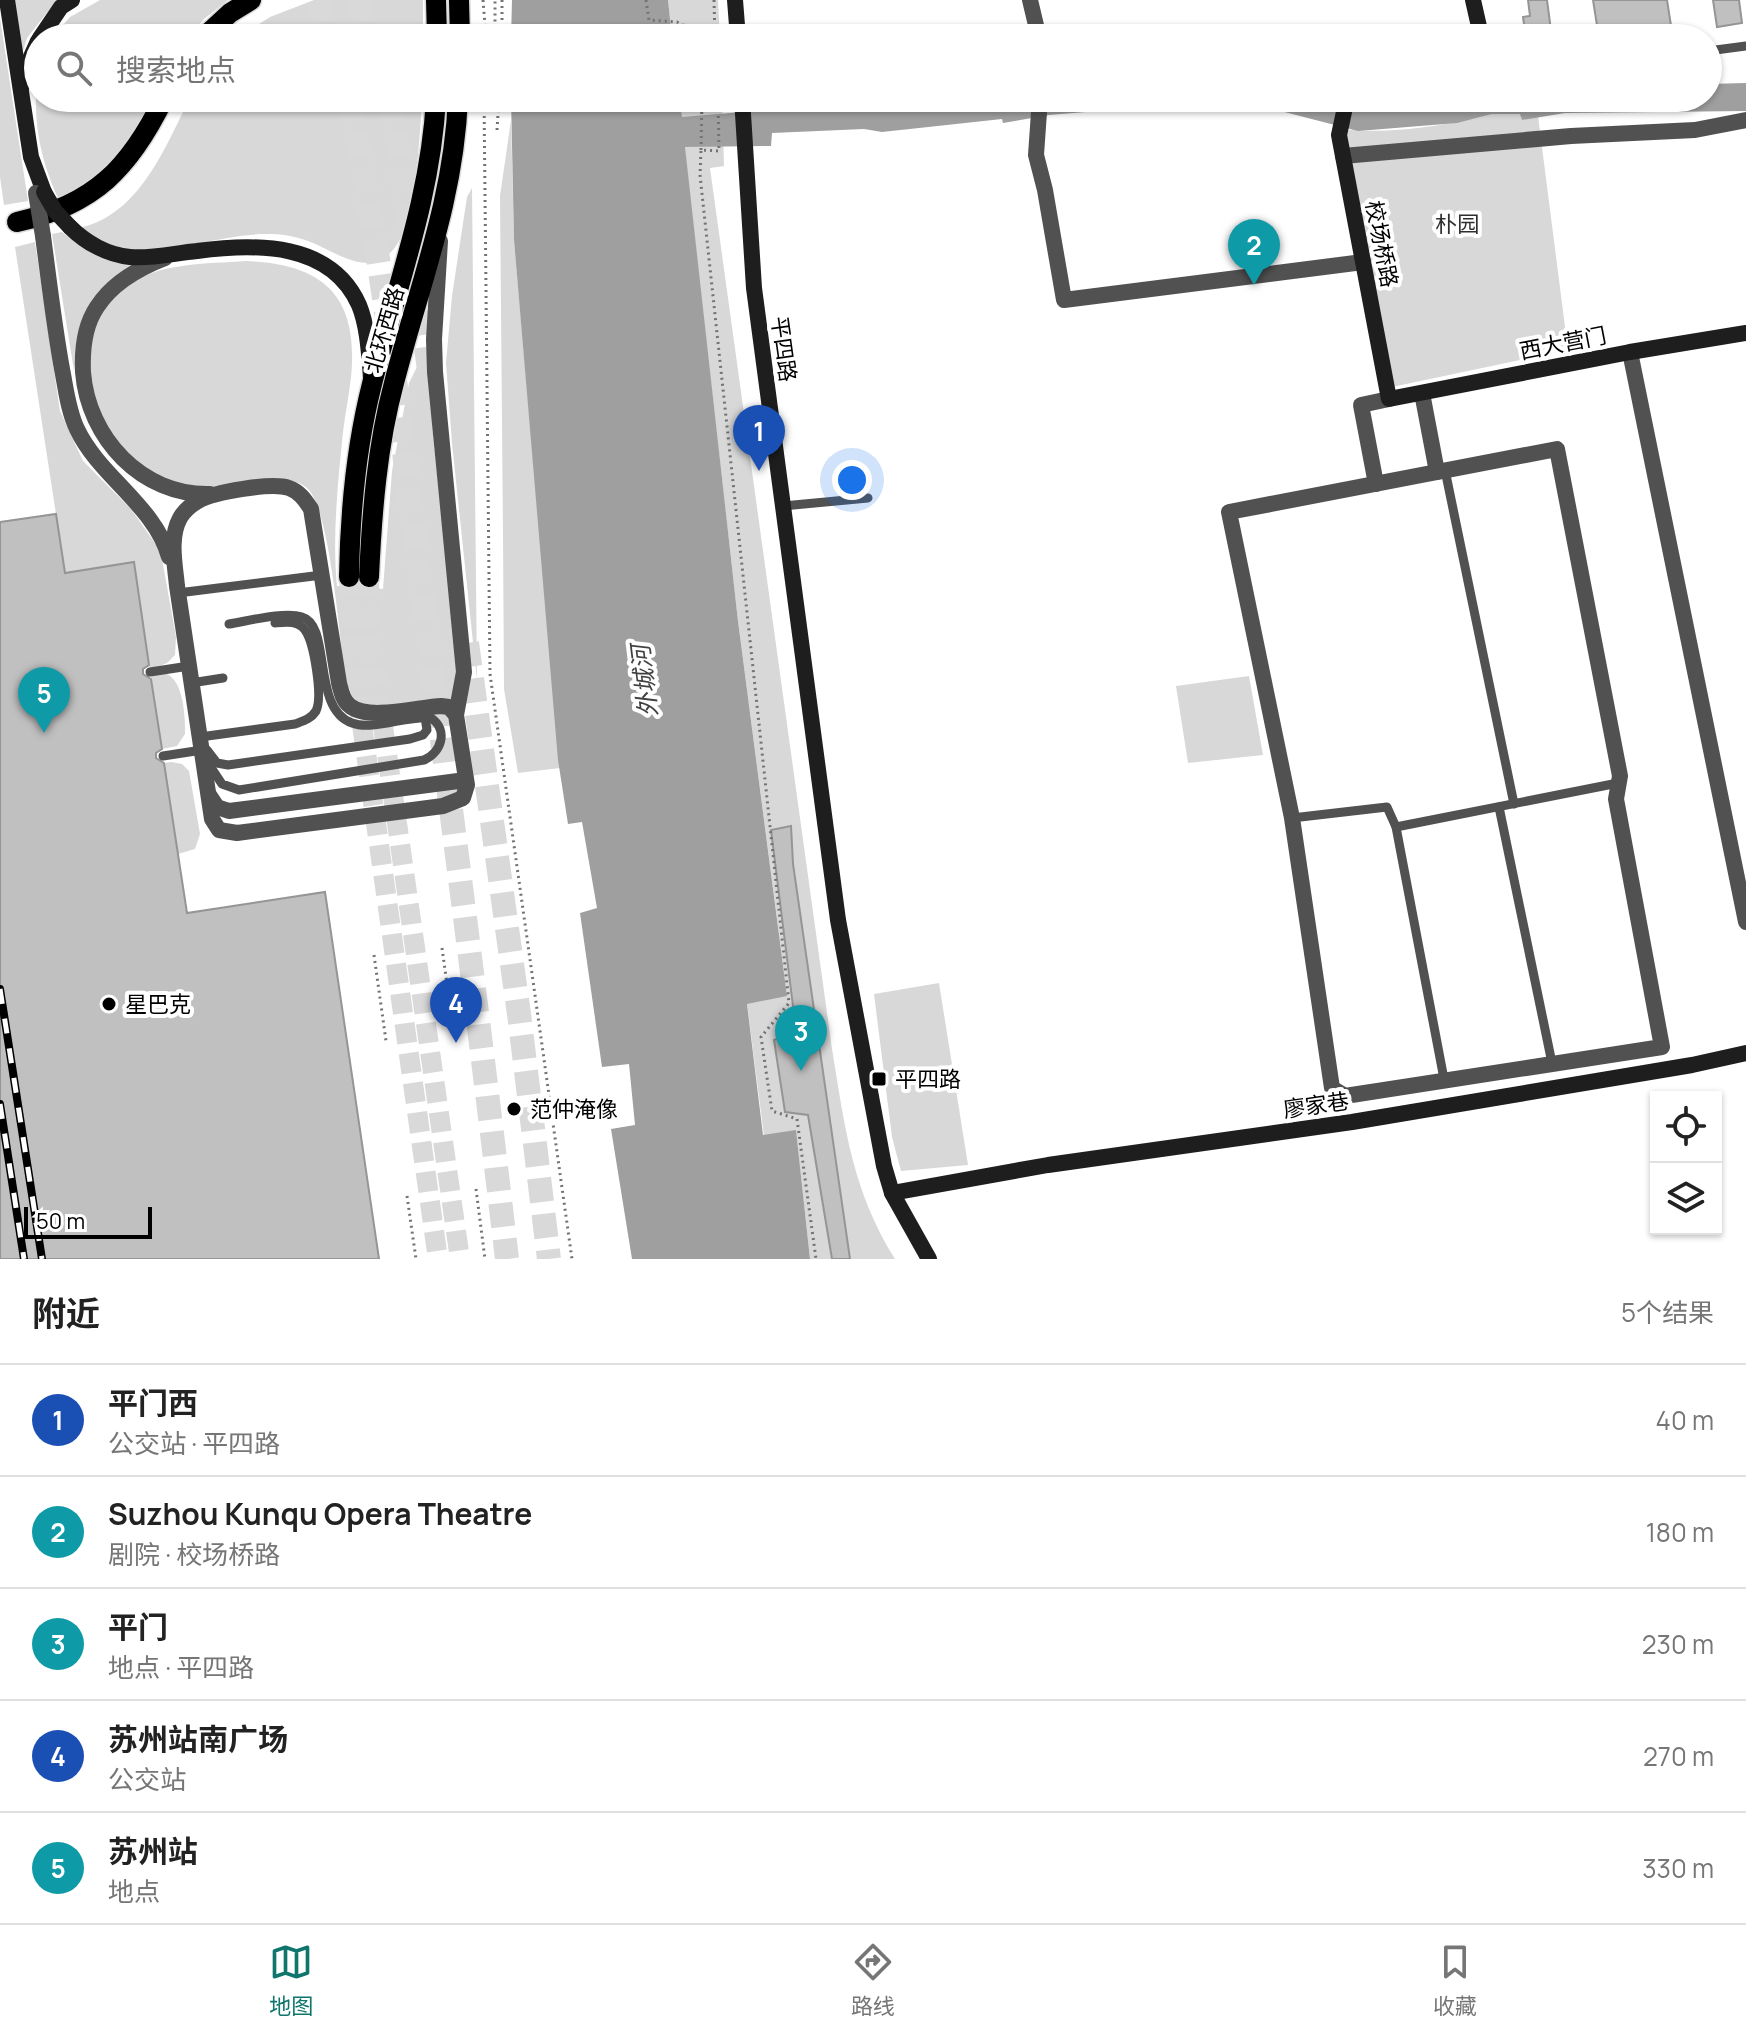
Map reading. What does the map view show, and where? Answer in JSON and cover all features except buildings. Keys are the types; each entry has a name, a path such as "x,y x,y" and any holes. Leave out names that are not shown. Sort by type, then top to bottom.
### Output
{"main road":[{"path":"218,24 251,0"},
{"path":"436,0 437,24"},
{"path":"459,0 460,24"},
{"path":"17,222 66,207 110,179 137,147 156,112"},
{"name":"北环西路","path":"435,112 422,205 372,384 355,478 359,577 393,386 442,217 454,156 457,112"}],"street":[{"path":"7,0 31,157 40,192 43,236 69,408 78,430 102,465 164,540 177,590"},
{"path":"49,24 72,0"},
{"path":"735,0 737,24"},
{"path":"1030,0 1036,24"},
{"path":"1473,0 1478,24"},
{"path":"21,94 24,78"},
{"name":"平四路","path":"743,112 754,288 838,920 884,1166 892,1193 929,1259"},
{"path":"1039,112 1036,155 1064,300 1363,262"},
{"name":"校场桥路","path":"1344,112 1339,135 1389,399"},
{"path":"1343,156 1571,136 1695,130 1746,120"},
{"path":"40,192 70,227 92,244 119,256 171,255 245,247 279,248 308,256 333,269 349,287 360,308 372,384"},
{"path":"442,217 434,339 464,672 456,715 467,790 463,798 448,806 230,833 219,830 214,824 208,794 177,590 174,541 180,518 202,499 270,487 288,488 302,496 311,509 339,683 346,702 352,708 369,713 431,711 449,707 456,715"},
{"path":"171,255 126,277 97,307 86,331 84,346 86,394 99,429 133,468 173,491 224,494"},
{"name":"西大营门","path":"1389,399 1630,352 1746,333"},
{"path":"1630,352 1746,922"},
{"path":"1422,393 1441,471"},
{"path":"1376,484 1361,405 1389,399"},
{"path":"1557,449 1620,776 1616,799 1662,1047 1345,1096 1332,1088 1292,818 1229,512 1376,484 1557,449"},
{"path":"208,794 217,807 229,811 466,780"},
{"name":"廖家巷","path":"892,1193 1048,1165 1352,1122 1692,1065 1746,1053"}],"lane":[{"path":"1722,49 1746,46"},
{"path":"1441,471 1514,804"},
{"path":"783,506 868,498"},
{"path":"177,590 322,575"},
{"path":"163,756 201,744 305,721 317,708 319,694 306,631 295,623 282,622 229,626 284,616 304,617 311,621 332,703 349,723 361,725 431,711"},
{"path":"150,672 223,678"},
{"path":"201,744 218,780 235,790 424,760 438,751 441,734 431,711"},
{"path":"201,744 213,759 228,765 410,739 423,735 427,730 431,711"},
{"path":"1396,827 1618,783"},
{"path":"1292,818 1387,807 1396,827 1444,1079"},
{"path":"1499,807 1552,1063"}],"path":[{"path":"483,0 486,24"},
{"path":"495,0 495,24"},
{"path":"502,0 502,24"},
{"path":"646,0 649,20 681,24"},
{"path":"714,0 715,24"},
{"path":"484,112 490,674 572,1259"},
{"path":"497,130 498,112"},
{"path":"702,112 702,191 789,1003 761,1037 772,1111 797,1119 816,1259"},
{"path":"701,150 719,151 718,112"},
{"path":"442,948 454,1034"},
{"path":"374,955 386,1041"},
{"path":"476,1189 485,1259"},
{"path":"407,1196 416,1259"}],"green space":[{"path":"14,0 57,0 38,24 24,24 22,54"},
{"path":"100,0 228,0 200,24 64,24 70,17"},
{"path":"314,0 423,0 423,24 259,24"},
{"path":"668,0 718,0 719,24 671,24"},
{"path":"0,18 28,201 4,205 0,177"},
{"path":"36,112 145,112 115,157 92,179 59,200 46,168"},
{"path":"183,112 421,112 418,156 407,222 392,251 382,259 371,262 350,260 308,241 266,234 161,249 122,250 106,245 79,228 100,221 119,209 134,194 160,157"},
{"path":"681,112 722,112 724,166 710,168 832,1049 852,1158 869,1208 895,1259 810,1259 796,1131 764,1136 747,1003 787,995 738,621"},
{"name":"朴园","path":"1492,114 1521,114 1522,120 1538,116 1568,350 1392,387 1343,129 1379,131 1418,128"},
{"path":"511,120 514,240 560,768 518,773 504,689 500,196"},
{"path":"472,188 477,680 446,363 452,296 467,197"},
{"path":"62,232 98,253 137,264 77,345 74,371 52,234"},
{"path":"35,242 60,411 83,461 131,509 157,546 162,559 176,637 175,655 167,663 150,670 134,563 65,573 15,247"},
{"path":"246,261 297,269 316,278 331,290 342,306 349,326 351,377 336,509 337,586 383,589 392,471 409,383 417,367 430,365 433,436 458,673 451,699 366,707 353,699 345,677 328,548 316,502 308,489 286,480 204,489 185,488 136,460 111,433 102,417 91,381 91,350 94,330 102,312 115,296 137,279 151,273 199,264"},
{"path":"165,673 180,691 185,734 177,746 162,749 151,676"},
{"path":"1249,676 1263,755 1188,763 1176,686"},
{"path":"164,763 182,764 189,771 200,834 195,849 178,854"},
{"path":"939,983 968,1165 901,1171 892,1137 874,994"}],"water":[{"path":"512,0 668,0 671,24 511,24"},
{"path":"1746,83 1746,111 1722,111 1722,84"},
{"name":"外城河","path":"511,112 681,112 682,117 742,112 1086,112 1003,123 1002,119 882,132 864,129 772,133 771,146 685,147 738,621 787,996 747,1004 763,1135 796,1130 810,1259 632,1259 611,1129 635,1125 629,1064 602,1067 580,913 597,908 582,822 568,824 558,760 514,240"},
{"path":"1285,112 1656,112 1565,113 1522,120 1520,114 1492,114 1457,123 1358,131"}],"tunnel":[{"path":"318,0 325,24"},
{"path":"358,0 365,24"},
{"path":"350,112 370,209 387,321 507,1259"},
{"path":"390,112 400,156 430,377"},
{"path":"349,577 355,676 438,1259"},
{"path":"369,577 376,678 460,1259"},
{"path":"467,643 519,1014 549,1259"}],"railway":[{"path":"0,989 42,1259"},
{"path":"0,1104 24,1259"}],"place":[{"name":"Suzhou Kunqu Opera Theatre","path":"1254,285"},
{"name":"平门西","path":"759,471"},
{"name":"苏州站","path":"44,733"},
{"name":"星巴克","path":"109,1004"},
{"name":"苏州站南广场","path":"456,1043"},
{"name":"平门","path":"801,1071"},
{"name":"平四路","path":"879,1079"},
{"name":"范仲淹像","path":"514,1109"}]}
